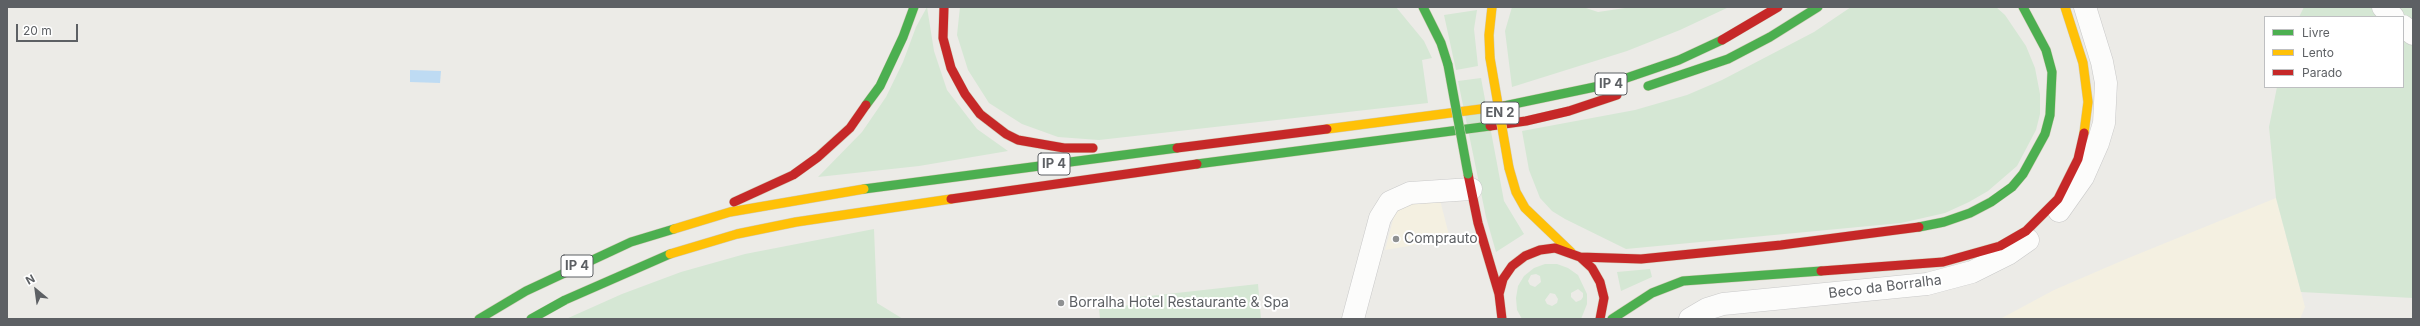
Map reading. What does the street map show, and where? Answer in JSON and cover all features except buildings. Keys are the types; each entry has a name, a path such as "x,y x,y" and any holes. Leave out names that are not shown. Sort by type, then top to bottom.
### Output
{"main road":[{"path":"680,225 793,175 831,147 862,114 880,86 901,43 914,7"},
{"path":"944,7 943,38 951,68 964,94 980,114 1006,134 1018,140 1064,148 1099,147"},
{"name":"EN 2","path":"1423,7 1441,43 1448,65 1478,223 1499,294 1501,318"},
{"name":"EN 2","path":"1492,7 1489,35 1490,58 1509,168 1516,192 1525,208 1571,252 1580,257 1592,268 1600,282 1604,298 1600,319"},
{"name":"IP 4","path":"479,319 526,291 583,262 631,242 680,225 780,202 885,186 1523,104 1609,84 1679,60 1721,40 1778,7"},
{"path":"1785,16 1800,7"},
{"name":"IP 4","path":"1735,44 1694,64 1637,88 1728,59 1770,37 1818,7"},
{"path":"1580,257 1642,260 1781,245 1917,227 1944,222 1970,213 1991,202 2012,187 2023,174 2045,134 2050,115 2052,72 2046,50 2036,28 2023,7"},
{"path":"1612,319 1652,293 1683,281 1943,262 1970,256 2000,246 2026,231 2058,199 2078,159 2088,122 2088,102 2083,64 2065,7"},
{"name":"IP 4","path":"531,319 565,300 622,274 678,251 737,234 796,222 1159,169 1519,122 1569,111 1623,93"},
{"path":"1145,142 1296,125 1429,117"},
{"name":"EN 2","path":"1499,294 1503,279 1512,266 1525,256 1540,250 1555,248 1571,252"}],"street":[{"name":"Beco da Borralha","path":"1690,319 1706,309 1723,304 1911,287 1941,281 1989,264 2036,235 2061,209 2083,177 2098,143 2104,123 2106,83 2102,62 2085,7"},
{"path":"2382,7 2393,16"},
{"path":"2404,27 2413,34"},
{"path":"1353,319 1380,218 1390,202 1410,193 1470,182"}],"shaded area":[{"path":"2276,198 2305,307 2300,319 2000,319 2054,290"},
{"path":"1440,200 1450,239 1385,250 1397,205"}],"green space":[{"path":"927,7 934,51 947,90 977,129 1008,151 919,166 818,177 862,132 886,97 903,62 916,27"},
{"path":"960,7 1396,7 1424,41 1432,58 1422,60 1428,103 1099,140 1058,137 1022,124 989,103 968,70 957,35"},
{"path":"1512,7 1583,7 1598,12 1632,7 1729,7 1680,30 1627,51 1512,87 1505,31"},
{"path":"1851,7 1996,7 2005,15 2026,46 2035,68 2040,94 2040,114 2036,130 2017,166 1988,191 1969,202 1945,213 1901,223 1626,249 1565,219 1552,211 1540,198 1529,170 1522,131 1635,110 1687,95 1722,80 1814,32"},
{"path":"2304,7 2413,7 2413,298 2301,292 2276,198 2269,127 2277,88 2404,88 2404,16 2300,16"},
{"path":"1477,10 1474,29 1478,66 1456,70 1444,15"},
{"path":"1481,78 1504,201 1524,234 1496,252 1486,217 1458,81"},
{"path":"874,229 877,303 903,319 566,319 622,294 681,272 745,254"},
{"path":"1545,264 1557,264 1568,268 1578,275 1587,294 1587,304 1581,319 1522,319 1517,310 1516,298 1518,286 1524,276 1534,268","holes":["1536,274 1540,276 1541,282 1535,287 1530,285 1528,281 1531,275","1578,289 1583,293 1583,297 1581,300 1576,302 1571,297 1571,293","1550,293 1555,294 1558,299 1557,303 1552,306 1547,304 1545,300"]},
{"path":"1650,269 1652,277 1621,291 1617,272"},
{"path":"1258,284 1261,319 1100,319 1099,308 1141,304 1140,297"}],"water":[{"path":"410,70 441,71 440,83 410,82"}],"traffic: fast":[{"path":"866,105 880,86 903,37 914,7"},
{"path":"1423,7 1441,43 1448,65"},
{"path":"1648,86 1728,59 1770,37 1818,7"},
{"path":"1919,227 1944,222 1970,213 1991,202 2012,187 2023,174 2045,134 2050,115 2052,72 2046,50 2023,7"},
{"path":"1504,106 1609,84 1679,60 1722,40"},
{"path":"1448,65 1468,174"},
{"path":"1197,164 1490,126"},
{"path":"864,189 1177,148"},
{"path":"479,319 526,291 631,242 674,229"},
{"path":"531,319 565,300 670,254"},
{"path":"1612,319 1652,293 1683,281 1821,271"}],"traffic: slow":[{"path":"1490,58 1489,35 1492,7"},
{"path":"2065,7 2083,63 2088,102 2084,133"},
{"path":"1490,58 1509,168"},
{"path":"1327,129 1504,106"},
{"path":"1509,168 1516,192 1525,208 1571,252"},
{"path":"674,229 730,212 864,189"},
{"path":"670,254 737,234 796,222 951,199"}],"traffic: jam":[{"path":"944,7 943,38 951,68 965,94 980,114 1006,134 1018,140 1064,148 1093,148"},
{"path":"1722,40 1778,7"},
{"path":"1490,126 1526,121 1569,111 1617,95"},
{"path":"734,202 793,175 818,157 850,128 866,105"},
{"path":"1177,148 1327,129"},
{"path":"1821,271 1943,262 2000,246 2026,231 2058,199 2078,159 2084,133"},
{"path":"951,199 1197,164"},
{"path":"1468,174 1478,223 1499,294"},
{"path":"1580,257 1641,259 1781,245 1919,227"},
{"path":"1502,319 1499,294 1503,279 1512,266 1525,256 1540,250 1555,248 1580,257 1592,268 1600,282 1604,298 1600,319"}],"place":[{"name":"Comprauto","path":"1396,239"},
{"name":"Borralha Hotel Restaurante & Spa","path":"1061,303"}]}
